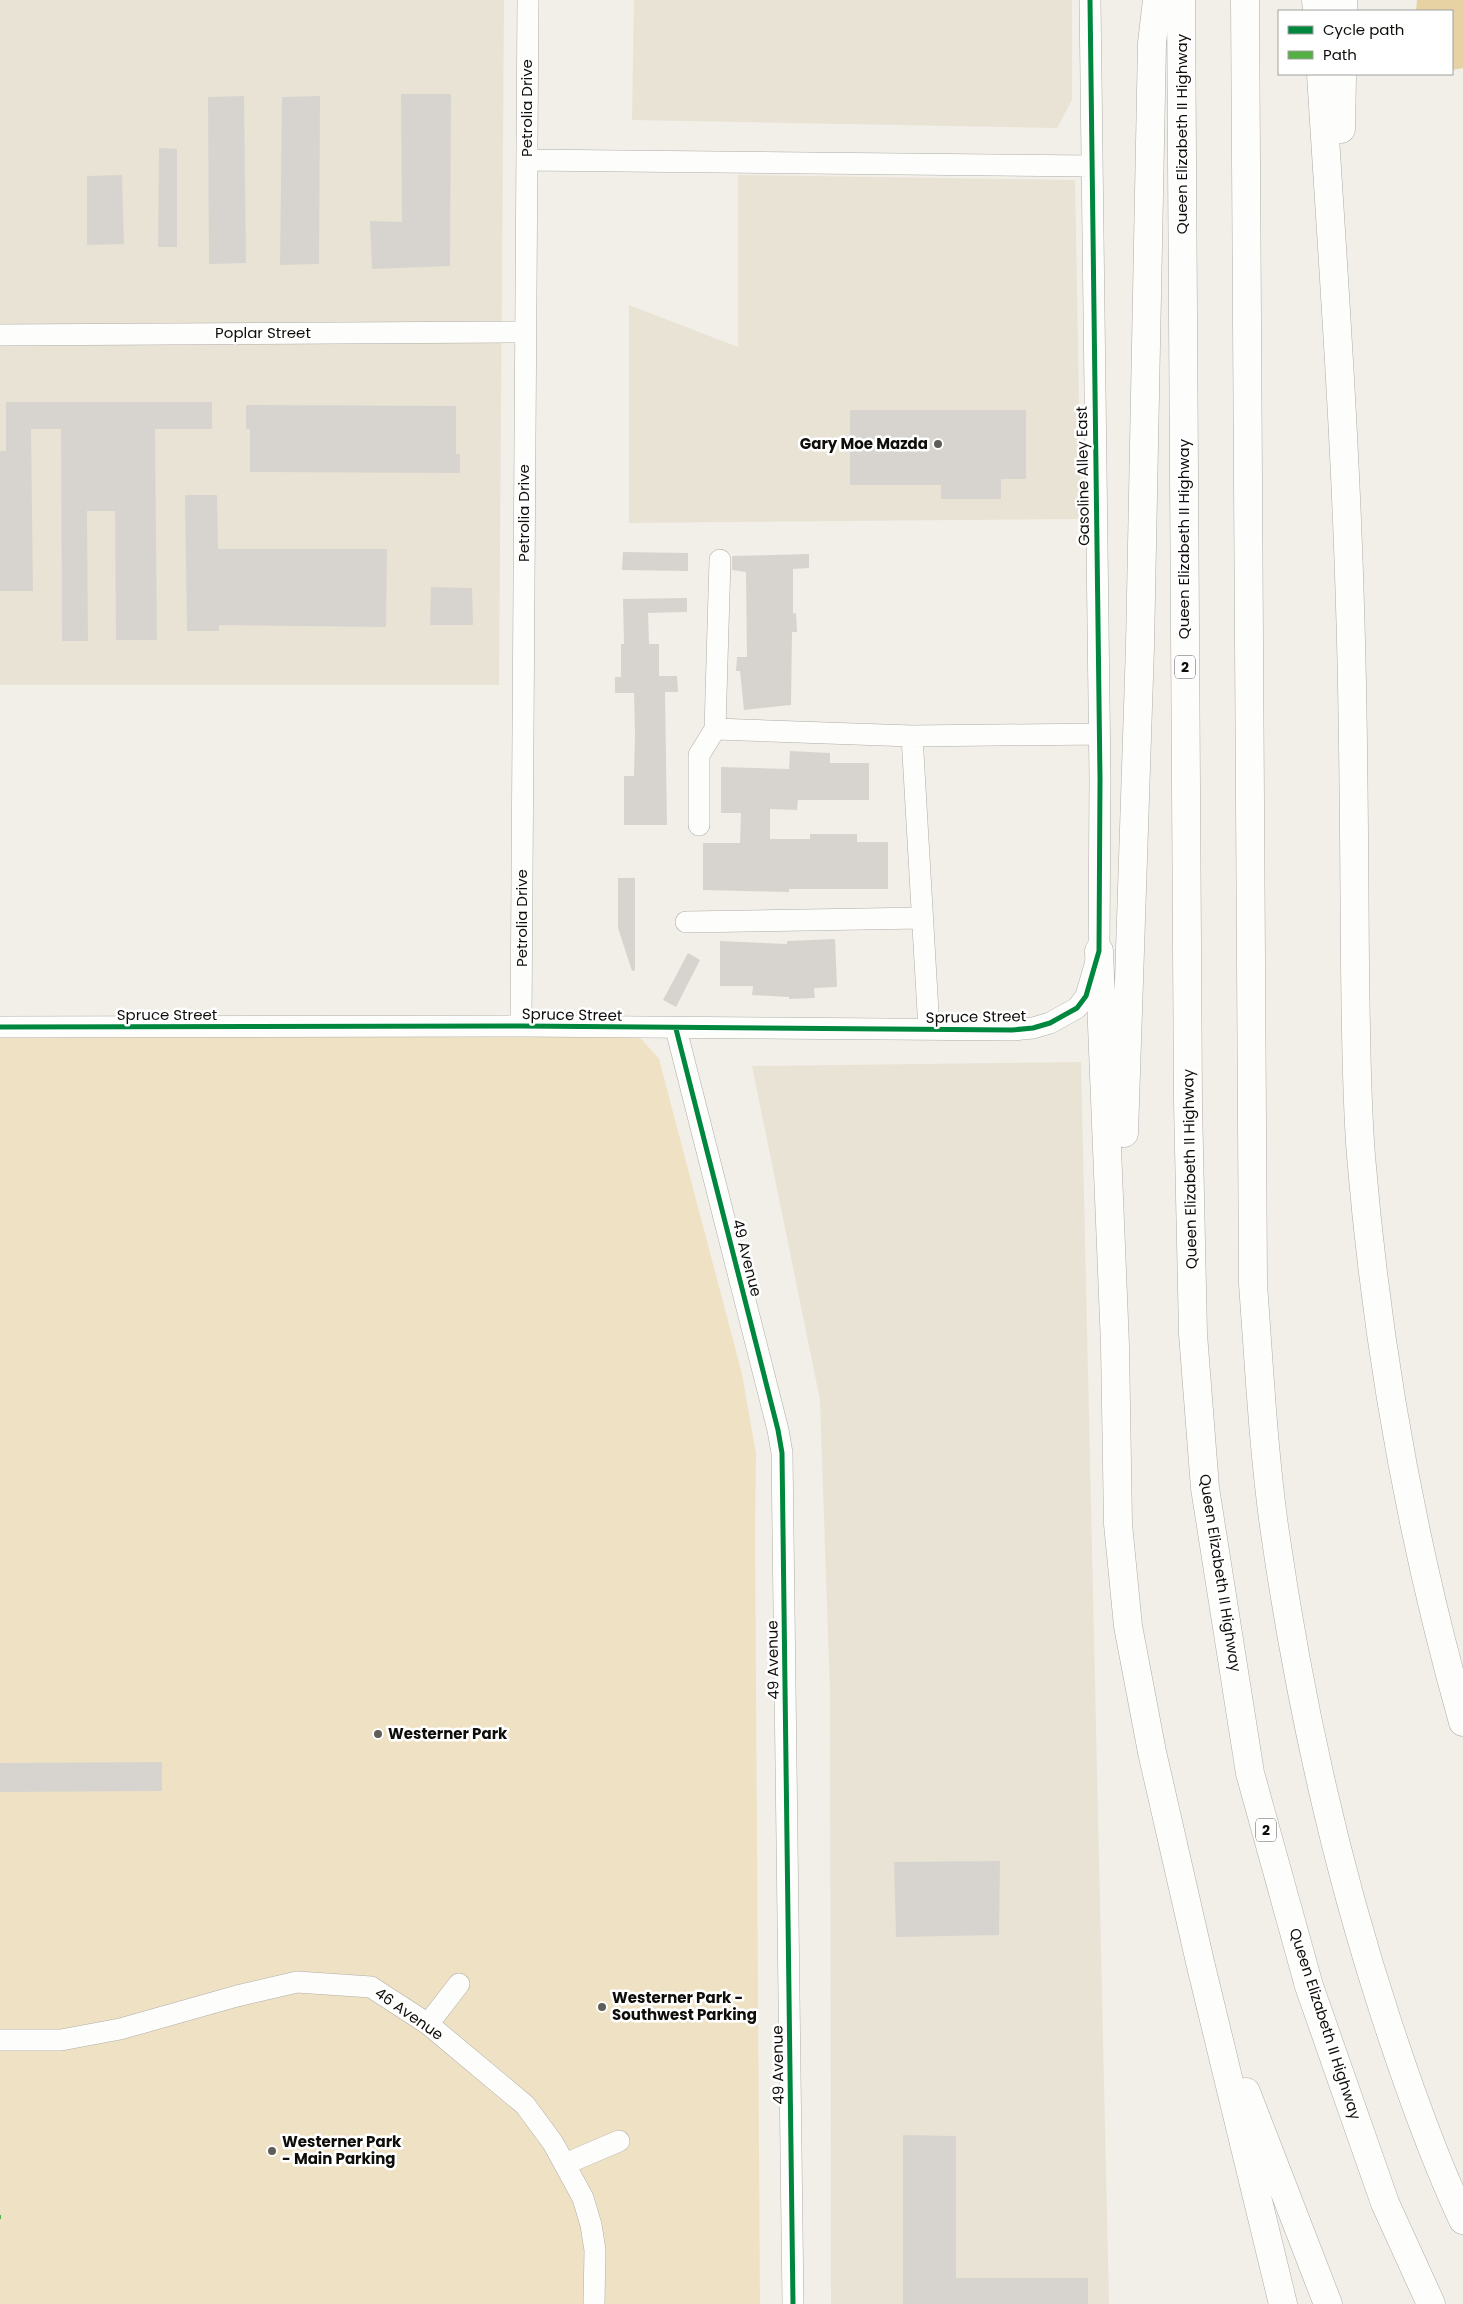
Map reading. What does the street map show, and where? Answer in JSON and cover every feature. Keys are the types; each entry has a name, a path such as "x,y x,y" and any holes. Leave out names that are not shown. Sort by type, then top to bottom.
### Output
{"highway":[{"path":"1115,1345 1140,646 1152,43 1157,0"},
{"name":"Queen Elizabeth II Highway","path":"1181,0 1188,1103 1193,1334 1205,1488 1250,1773 1306,1976 1385,2203 1431,2304"},
{"path":"1246,0 1253,1264 1262,1407 1276,1533 1295,1656 1320,1781 1362,1946 1410,2089 1463,2220"},
{"path":"1321,75 1350,606 1356,1039 1361,1153 1372,1259 1406,1478 1424,1569 1463,1722"},
{"path":"1337,343 1342,75"},
{"path":"1099,951 1115,1345 1118,1524 1128,1626 1152,1752 1200,1962 1283,2304"},
{"path":"1200,1962 1255,2116 1328,2304"}],"street":[{"name":"Petrolia Drive","path":"521,1026 528,0"},
{"name":"Gasoline Alley East","path":"1090,0 1099,734 1099,951"},
{"path":"527,160 1092,166"},
{"name":"Poplar Street","path":"0,335 525,332"},
{"path":"699,825 699,755 715,729 720,560"},
{"path":"715,729 912,736 1099,734"},
{"path":"912,736 929,1030"},
{"path":"686,922 922,918"},
{"name":"Spruce Street","path":"0,1027 521,1026 676,1029 1012,1030 1033,1028 1050,1023 1077,1008 1086,996 1099,951"},
{"name":"49 Avenue","path":"676,1029 778,1430 782,1453 793,2304"},
{"name":"46 Avenue","path":"0,2040 61,2040 120,2029 237,1996 297,1982 371,1987 428,2024 525,2105 553,2143 566,2164 582,2198 591,2225 595,2250 594,2304"},
{"path":"428,2024 459,1984"},
{"path":"566,2164 619,2141"}],"shaded area":[{"path":"0,0 504,0 499,685 0,685"},
{"path":"634,0 1072,0 1072,100 1057,128 632,120"},
{"path":"1417,0 1463,0 1463,68 1453,70 1453,10 1416,10"},
{"path":"738,175 1075,180 1081,519 629,523 629,305 738,347"},
{"name":"Westerner Park","path":"638,1035 659,1059 742,1374 756,1454 760,2304 0,2304 0,1037"},
{"path":"1081,1062 1109,2304 831,2304 830,1693 820,1400 752,1066"}],"building":[{"path":"401,94 451,94 450,266 372,269 370,221 402,222"},
{"path":"244,96 246,263 209,264 208,97"},
{"path":"320,96 319,264 280,265 282,97"},
{"path":"159,148 177,149 177,247 158,247"},
{"path":"122,175 124,244 87,245 87,176"},
{"path":"6,402 212,402 212,429 155,429 157,640 116,640 115,511 87,511 88,641 62,641 61,429 31,429 33,591 0,591 0,451 6,451"},
{"path":"246,405 456,406 456,454 460,454 460,473 250,472 250,429 246,429"},
{"name":"Gary Moe Mazda","path":"850,410 1026,410 1026,479 1001,479 1001,499 941,499 941,485 850,485"},
{"path":"185,495 217,495 218,549 387,549 386,627 219,625 219,631 187,631"},
{"path":"623,552 688,553 688,571 622,570"},
{"path":"809,554 809,568 793,569 793,614 796,613 797,632 792,632 791,705 744,710 740,671 736,671 737,657 747,657 746,572 732,570 732,556"},
{"path":"431,587 472,588 473,625 430,625"},
{"path":"687,598 687,612 648,613 649,644 659,644 659,676 677,676 678,692 665,692 667,825 624,825 624,776 634,776 635,735 634,693 615,693 615,677 621,677 621,644 624,644 623,599"},
{"path":"790,751 830,753 830,763 869,763 869,800 798,800 797,810 770,809 770,839 810,839 810,834 857,834 857,842 888,842 888,889 789,889 789,892 703,890 703,843 740,843 741,813 721,813 721,767 789,769"},
{"path":"618,878 635,878 635,970 632,971 618,928"},
{"path":"835,939 837,987 814,988 815,998 789,999 789,997 752,995 753,986 720,986 720,941 787,944 787,941"},
{"path":"688,953 700,960 676,1007 663,1000"},
{"path":"162,1762 162,1791 0,1792 0,1763"},
{"path":"1000,1861 999,1935 896,1937 894,1862"},
{"path":"903,2135 956,2136 956,2278 1088,2278 1088,2304 903,2304"}],"cycle path":[{"path":"0,1027 521,1026 1012,1030 1033,1028 1050,1023 1077,1008 1086,996 1099,951 1100,779 1090,0"},
{"path":"676,1029 778,1430 782,1453 793,2304"}],"place":[{"name":"Gary Moe Mazda","path":"938,444"},
{"name":"Westerner Park","path":"378,1734"},
{"name":"Westerner Park - Southwest Parking","path":"602,2007"},
{"name":"Westerner Park - Main Parking","path":"272,2151"}]}
